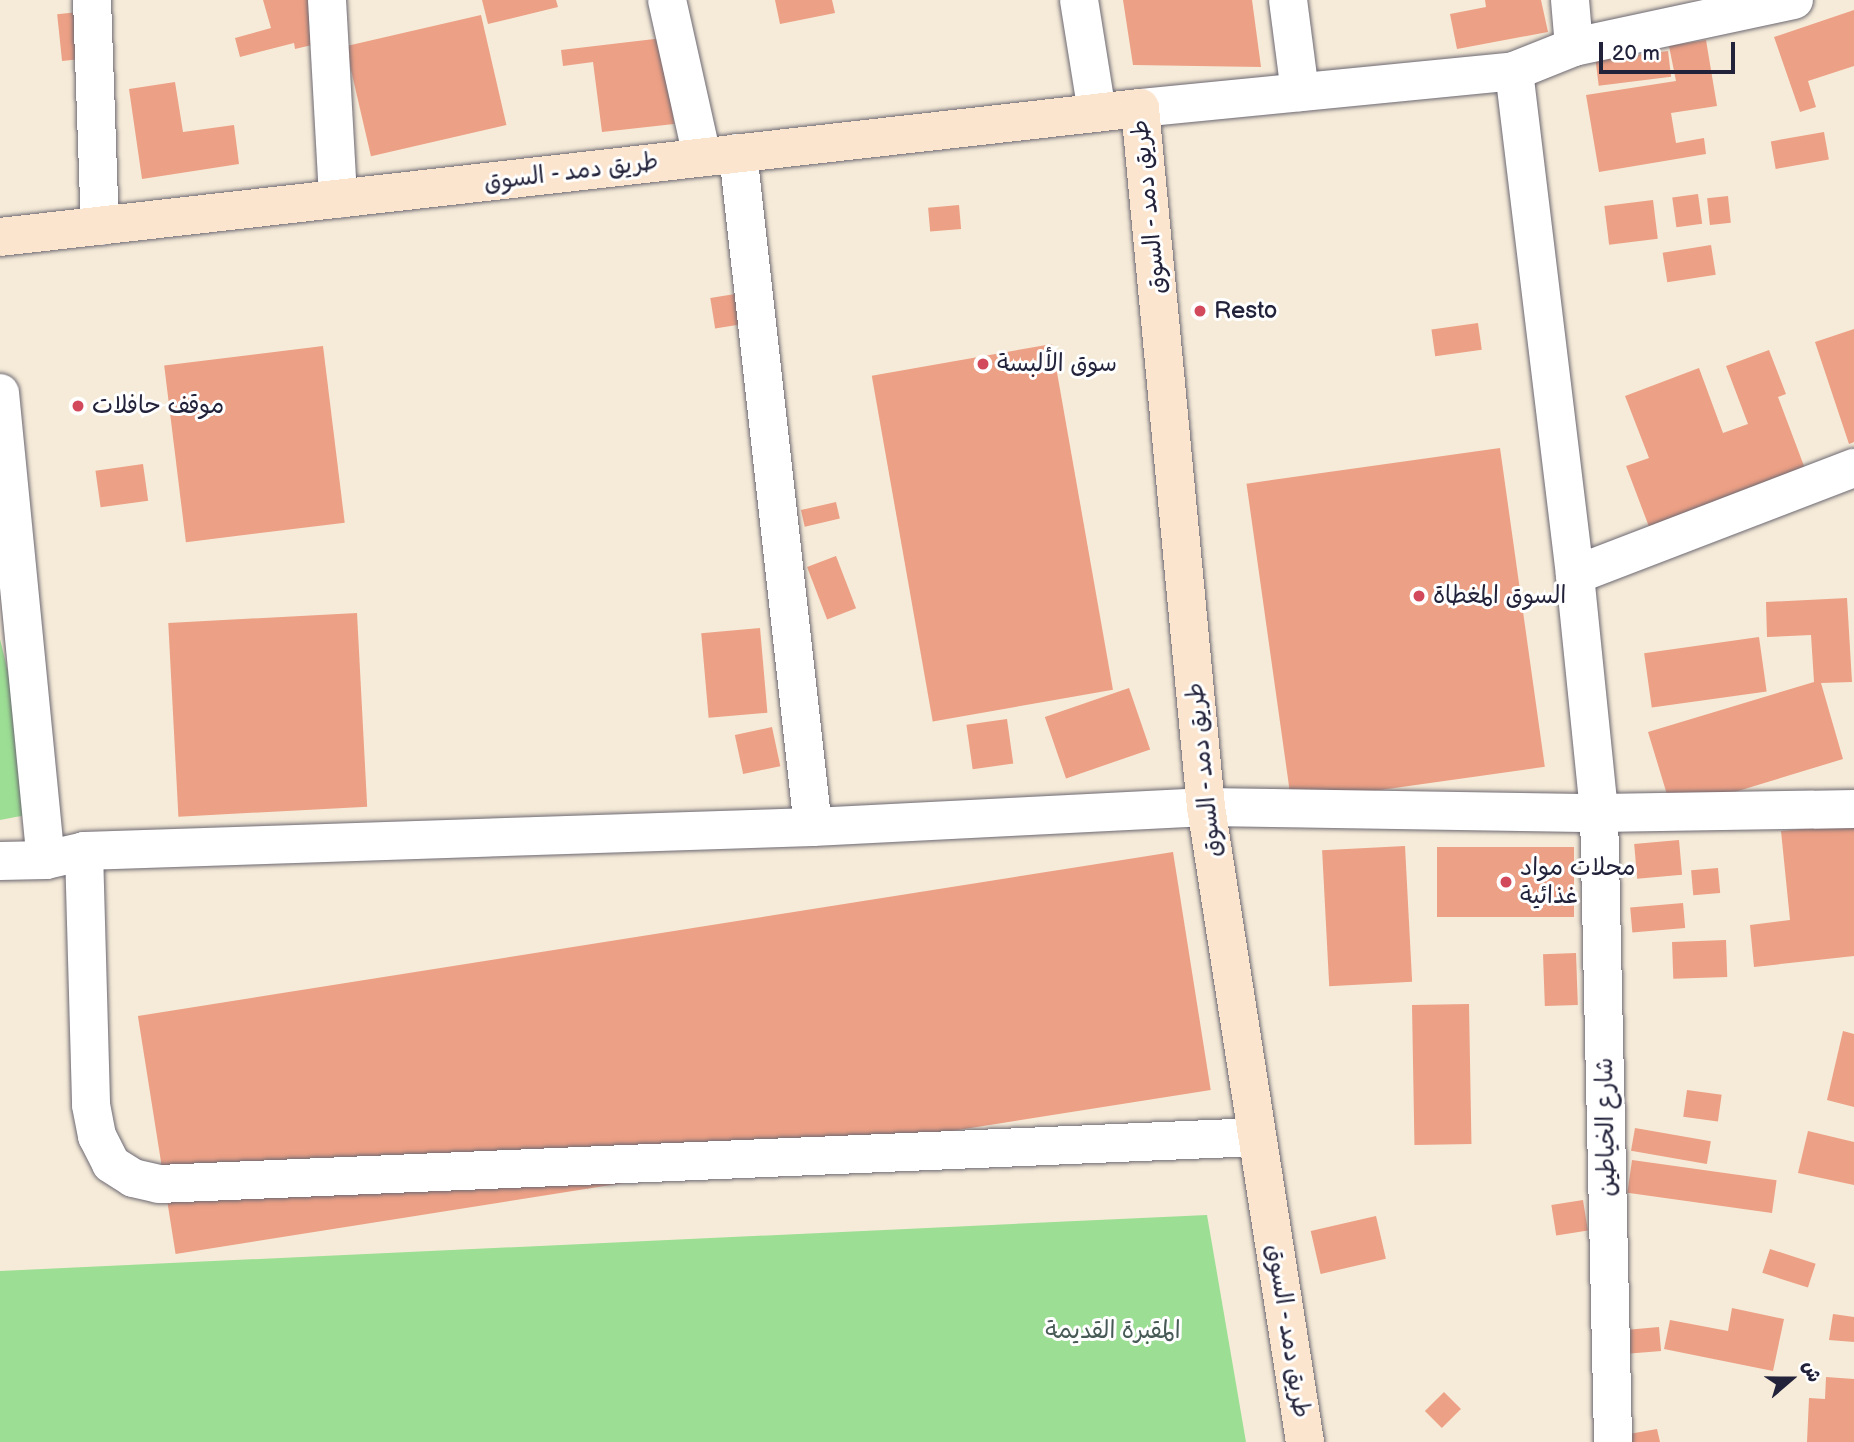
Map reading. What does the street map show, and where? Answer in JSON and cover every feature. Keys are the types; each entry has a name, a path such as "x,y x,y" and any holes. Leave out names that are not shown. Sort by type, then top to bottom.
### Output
{"main road":[{"name":"طريق دمد - السوق","path":"0,237 1140,108 1206,807 1306,1442"}],"street":[{"path":"92,0 100,226"},
{"path":"327,0 338,199"},
{"path":"667,0 720,155 813,827"},
{"path":"1079,0 1097,112"},
{"path":"1288,0 1300,92"},
{"path":"1570,0 1574,47"},
{"path":"1140,108 1514,71 1574,47 1794,0"},
{"name":"شارع الخياطين","path":"1514,71 1576,575 1599,813 1613,1442"},
{"path":"0,393 46,860"},
{"path":"1576,575 1854,468"},
{"path":"0,861 46,860 84,851 813,827 1206,807 1599,813 1854,809"},
{"path":"84,851 91,1105 97,1136 111,1164 133,1178 159,1184 1257,1137"}],"green space":[{"path":"0,639 42,812 0,820"},
{"name":"المقبرة القديمة","path":"1207,1215 1246,1442 0,1442 0,1271"}],"building":[{"path":"263,0 318,0 329,41 295,49 294,43 240,57 235,38 271,28"},
{"path":"482,0 556,0 558,7 488,24"},
{"path":"775,0 832,0 835,13 780,24"},
{"path":"1123,0 1252,0 1261,67 1133,65"},
{"path":"1485,0 1541,0 1548,32 1457,49 1450,14 1486,7"},
{"path":"1854,10 1854,66 1808,81 1816,107 1800,112 1774,37"},
{"path":"88,11 93,58 62,61 57,14"},
{"path":"481,15 506,125 371,156 346,46"},
{"path":"663,38 674,124 602,132 593,62 563,66 561,50"},
{"path":"1706,40 1717,106 1671,113 1676,143 1704,138 1706,154 1599,172 1586,95 1676,81 1669,46"},
{"path":"1668,51 1671,77 1599,86 1596,60"},
{"path":"175,82 183,132 234,125 239,164 142,179 129,89"},
{"path":"1824,132 1829,160 1776,169 1771,141"},
{"path":"1698,194 1702,224 1676,227 1672,198"},
{"path":"1728,196 1731,223 1710,225 1707,198"},
{"path":"1653,200 1658,239 1609,245 1604,206"},
{"path":"959,205 961,229 930,232 928,208"},
{"path":"1711,245 1716,275 1667,282 1663,253"},
{"path":"735,294 740,325 715,329 710,298"},
{"path":"1478,323 1482,350 1435,356 1431,330"},
{"path":"1854,329 1854,442 1849,444 1815,342"},
{"path":"1052,344 1113,690 933,721 872,376"},
{"path":"323,346 345,523 186,542 164,365"},
{"path":"1769,350 1786,394 1778,397 1807,474 1651,532 1626,466 1649,458 1625,396 1699,368 1723,433 1748,424 1726,366"},
{"path":"1500,448 1545,767 1291,802 1246,484"},
{"path":"143,464 148,501 101,507 95,471"},
{"path":"836,502 840,519 805,527 801,510"},
{"path":"836,556 856,608 827,619 807,567"},
{"path":"1847,598 1852,682 1821,683 1843,759 1672,811 1648,732 1814,682 1811,635 1767,637 1766,602"},
{"path":"357,613 367,807 178,817 168,623"},
{"path":"760,628 767,713 709,718 701,633"},
{"path":"1759,637 1767,691 1652,708 1644,653"},
{"path":"1129,688 1150,749 1066,778 1045,717"},
{"path":"1007,719 1013,764 973,769 966,725"},
{"path":"772,727 780,766 743,774 735,735"},
{"path":"1854,824 1854,956 1754,967 1750,925 1790,920 1781,831"},
{"path":"1679,840 1682,875 1637,879 1634,844"},
{"path":"1405,846 1412,982 1329,986 1322,850"},
{"name":"محلات مواد غذائية","path":"1437,847 1574,847 1574,917 1437,917"},
{"path":"1173,852 1211,1090 176,1254 138,1016"},
{"path":"1718,868 1720,893 1693,895 1691,870"},
{"path":"1683,903 1685,928 1632,933 1630,908"},
{"path":"1726,940 1727,977 1673,979 1672,942"},
{"path":"1576,953 1578,1005 1545,1006 1543,954"},
{"path":"1469,1004 1471,1144 1414,1145 1412,1005"},
{"path":"1843,1031 1854,1034 1854,1107 1827,1100"},
{"path":"1687,1090 1722,1095 1718,1122 1683,1117"},
{"path":"1635,1128 1711,1141 1707,1164 1631,1151"},
{"path":"1808,1131 1854,1142 1854,1185 1798,1173"},
{"path":"1632,1160 1777,1180 1772,1213 1627,1193"},
{"path":"1583,1200 1588,1231 1556,1236 1551,1205"},
{"path":"1376,1216 1386,1259 1321,1274 1311,1231"},
{"path":"1770,1249 1816,1264 1808,1288 1762,1273"},
{"path":"1732,1308 1784,1319 1773,1371 1664,1349 1670,1320 1728,1331"},
{"path":"1833,1314 1854,1317 1854,1342 1829,1340"},
{"path":"1659,1327 1661,1351 1630,1354 1628,1330"},
{"path":"1826,1377 1854,1379 1854,1442 1807,1442 1809,1398 1825,1399"},
{"path":"1444,1392 1461,1409 1442,1428 1425,1411"},
{"path":"1657,1429 1660,1442 1631,1442 1629,1434"}],"place":[{"name":"Resto","path":"1200,311"},
{"name":"سوق الألبسة","path":"983,364"},
{"name":"موقف حافلات","path":"78,406"},
{"name":"السوق المغطاة","path":"1419,596"},
{"name":"محلات مواد غذائية","path":"1506,882"}]}
